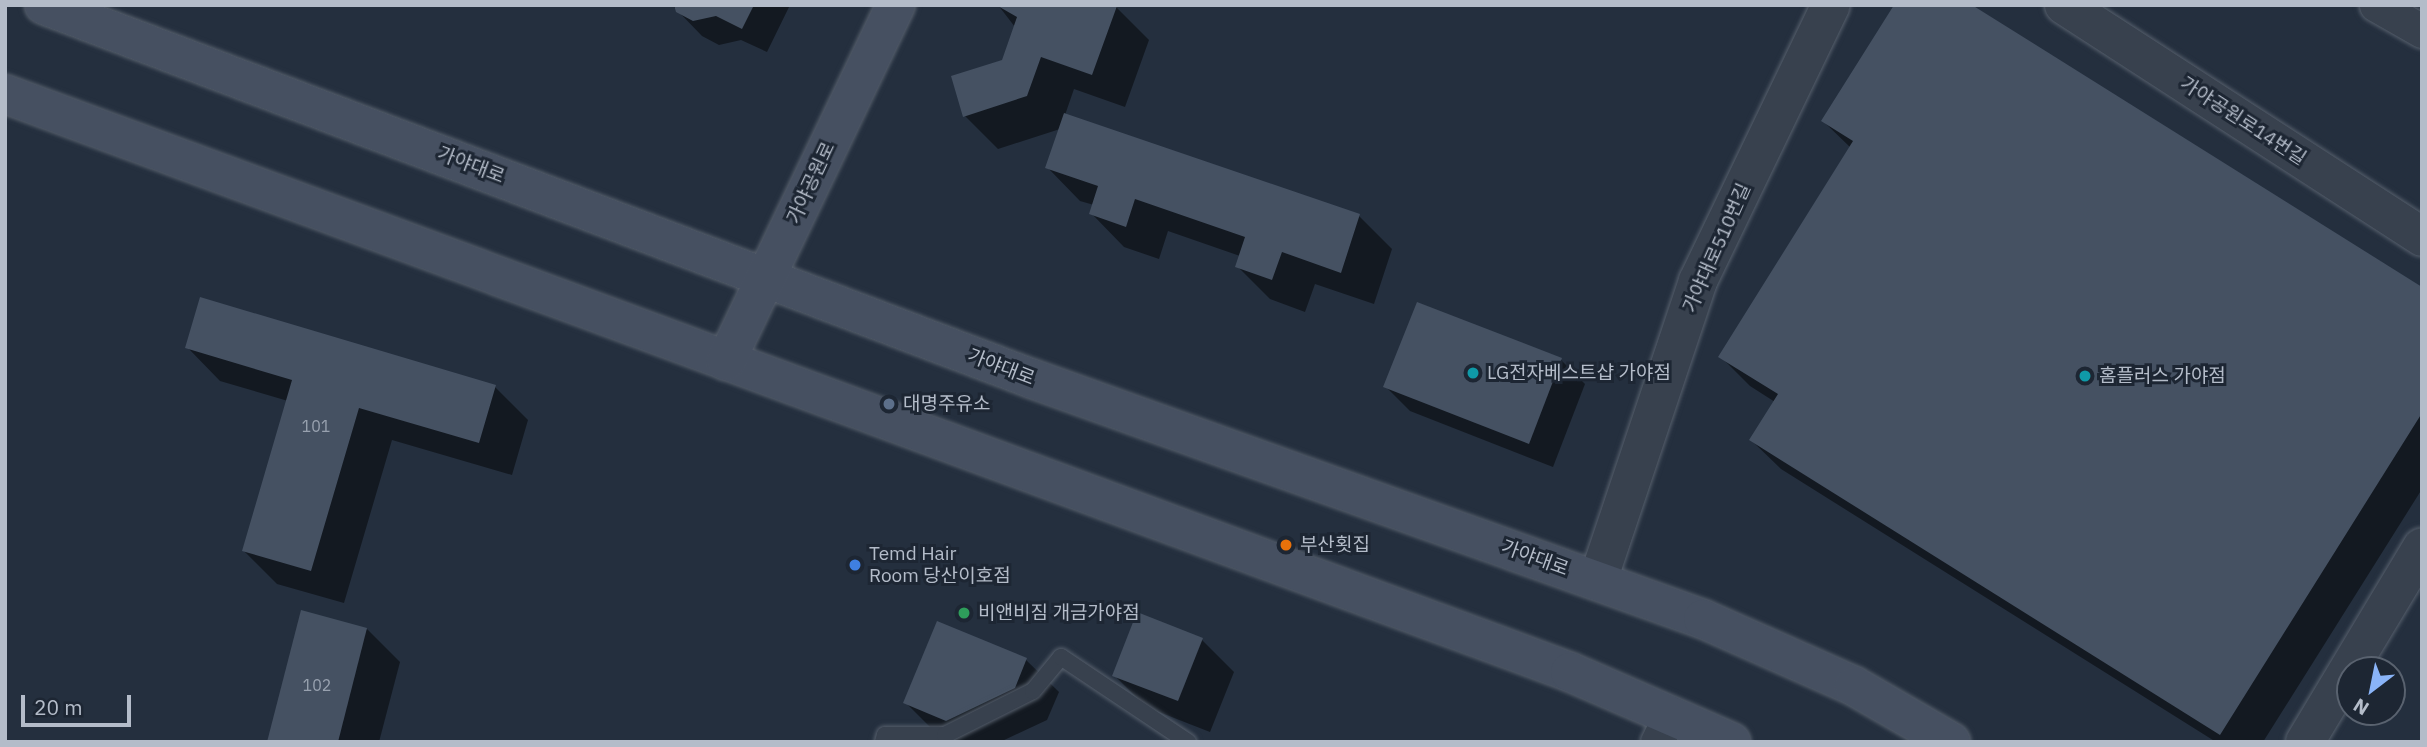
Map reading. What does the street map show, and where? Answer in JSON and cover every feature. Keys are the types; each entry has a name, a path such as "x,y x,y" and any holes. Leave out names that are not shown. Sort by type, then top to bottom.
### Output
{"main road":[{"name":"가야대로","path":"44,5 1030,378 1703,619 1854,686 1951,742"},
{"name":"가야공원로","path":"726,361 896,5"},
{"path":"5,94 1570,671 1664,728 1731,742"}],"street":[{"name":"가야대로510번길","path":"1598,580 1698,281 1831,5"},
{"name":"가야공원로14번길","path":"2064,5 2422,237"},
{"path":"2376,5 2422,31"},
{"path":"2305,742 2422,547"}],"lane":[{"path":"883,742 885,735 945,735 1033,691 1061,657 1188,742"}],"building":[{"path":"674,5 754,5 742,29 716,16 693,21 676,12"},
{"path":"996,5 1117,6 1092,75 1041,57 1027,96 963,117 951,76 1002,60 1017,17"},
{"name":"홈플러스 가야점","path":"1894,5 1972,5 2422,287 2422,413 2220,735 1749,440 1778,394 1718,357 1853,141 1821,121"},
{"path":"1064,113 1360,214 1341,273 1282,252 1272,280 1235,267 1245,237 1135,199 1126,227 1089,214 1098,186 1045,168"},
{"path":"200,297 496,385 479,443 359,408 311,571 242,551 292,380 185,348"},
{"name":"LG전자베스트샵 가야점","path":"1417,302 1562,358 1529,444 1383,387"},
{"path":"301,610 367,628 338,742 267,742"},
{"path":"1137,612 1203,638 1178,701 1112,676"},
{"path":"937,621 1027,658 1015,688 946,721 903,703"}],"place":[{"name":"LG전자베스트샵 가야점","path":"1473,373"},
{"name":"홈플러스 가야점","path":"2085,376"},
{"name":"대명주유소","path":"889,404"},
{"name":"부산횟집","path":"1286,545"},
{"name":"Temd Hair Room 당산이호점","path":"855,565"},
{"name":"비앤비짐 개금가야점","path":"964,613"}]}
